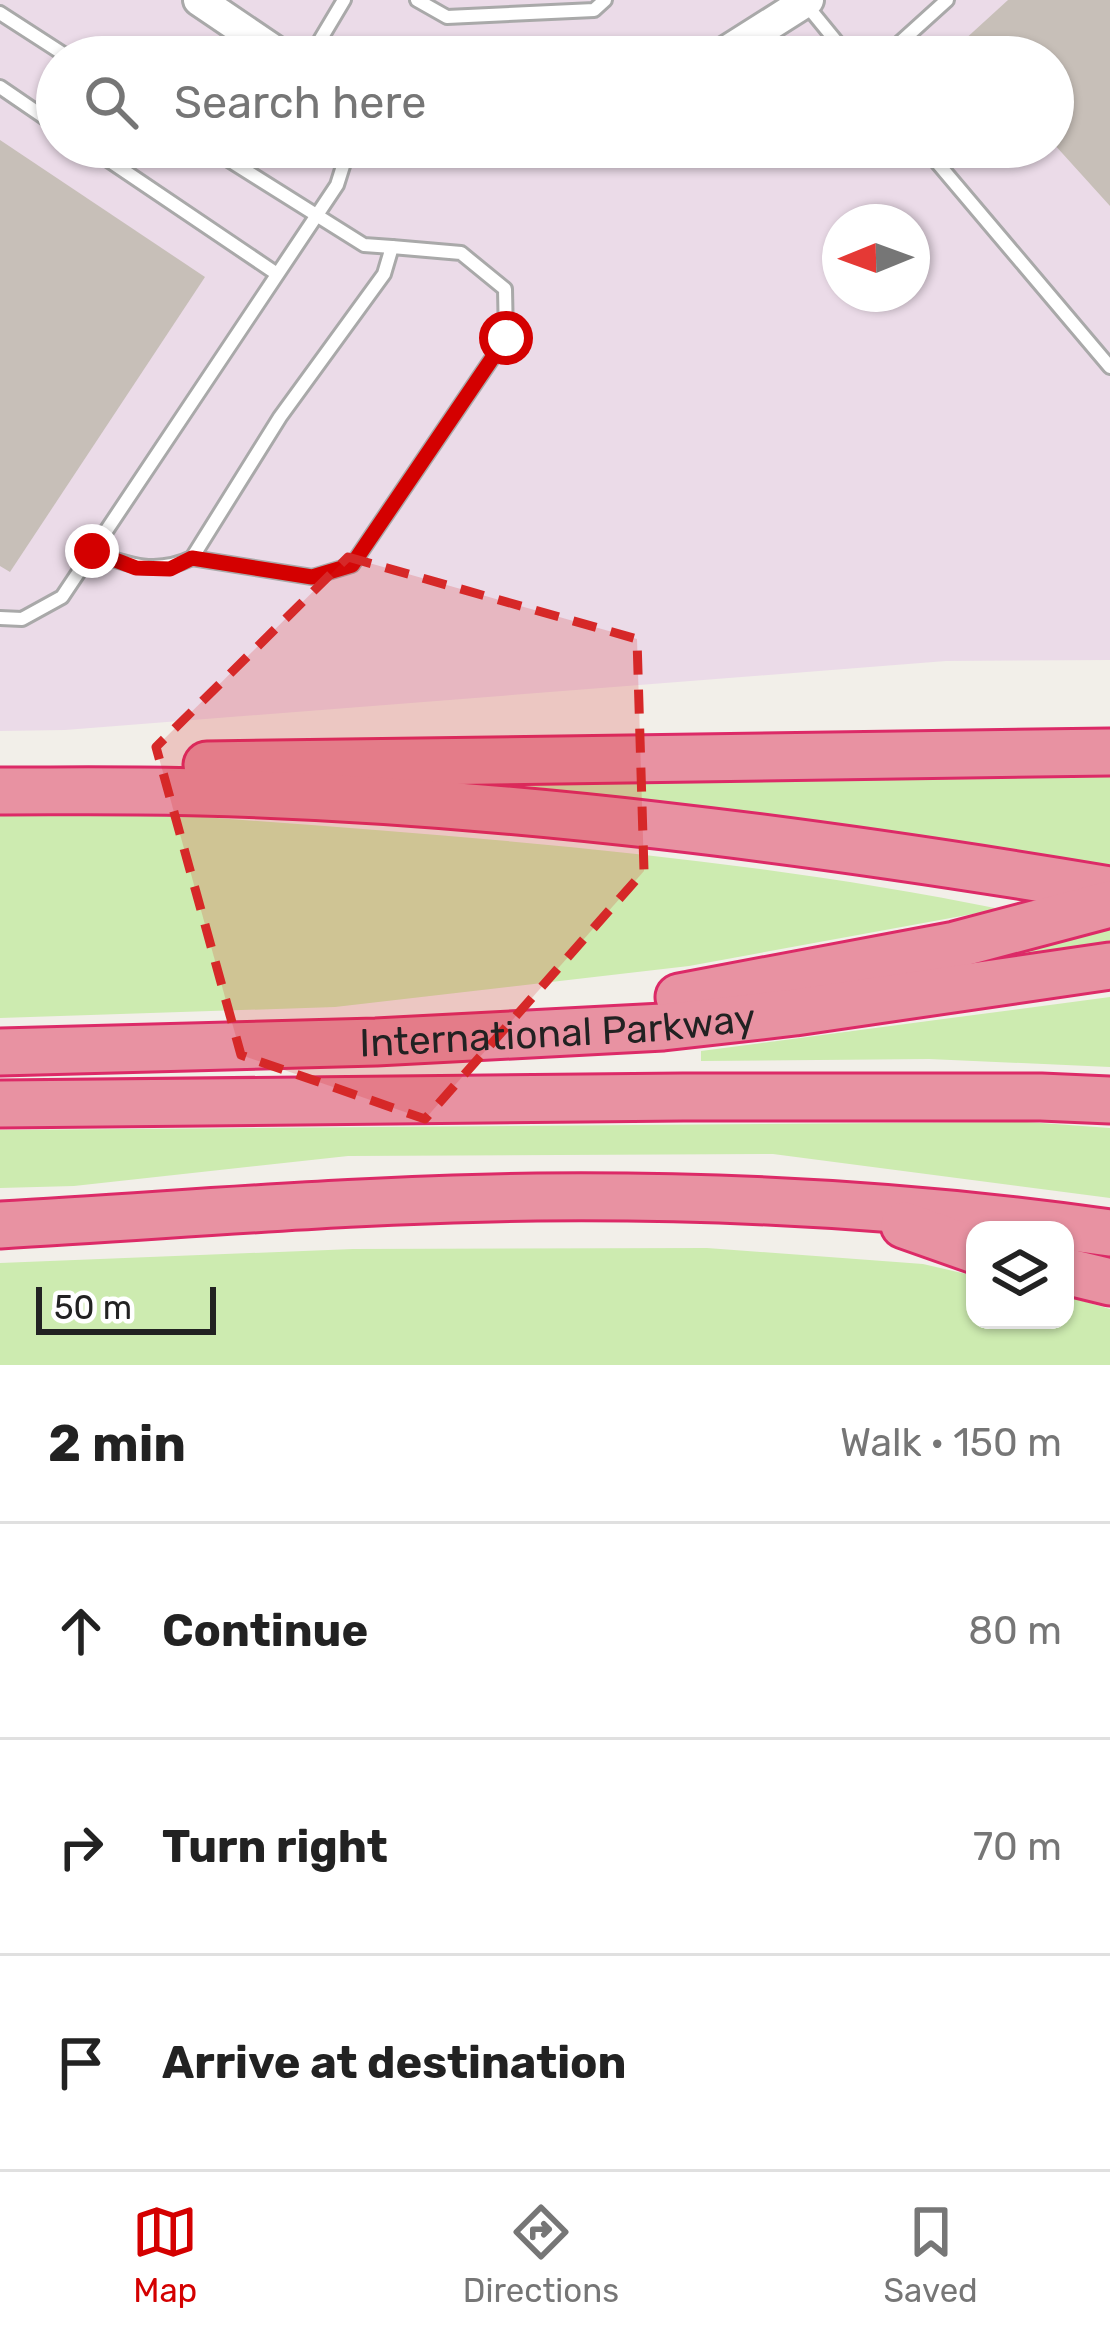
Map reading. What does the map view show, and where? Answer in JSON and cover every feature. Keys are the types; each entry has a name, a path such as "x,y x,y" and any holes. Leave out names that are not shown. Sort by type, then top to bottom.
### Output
{"highway":[{"path":"0,775 201,765 1110,752"},
{"path":"0,790 202,792 357,800 659,825 1110,890"},
{"path":"513,1033 955,944 1110,904"},
{"name":"International Parkway","path":"0,1052 376,1042 707,1022 1110,966"},
{"path":"0,1104 755,1097 1110,1100"},
{"path":"0,1225 534,1197 692,1198 989,1216 1110,1233"},
{"path":"856,1208 966,1247"},
{"path":"1074,1273 1110,1282"}],"street":[{"path":"199,0 252,36"},
{"path":"751,36 806,1"}],"lane":[{"path":"323,36 344,0"},
{"path":"417,0 447,17 548,6 594,10 605,0"},
{"path":"907,36 947,0"},
{"path":"806,1 833,36"},
{"path":"0,13 36,36"},
{"path":"0,87 36,112"},
{"path":"119,168 277,274"},
{"path":"192,558 312,577 352,565 506,338 505,289 461,253 364,245 241,168"},
{"path":"0,618 22,619 62,597 337,184 342,168"},
{"path":"942,168 1110,367"},
{"path":"92,551 136,568 170,569 192,558 280,417 384,274 392,247"}],"highlighted area":[{"path":"348,557 637,639 644,871 425,1119 241,1055 156,747"}],"shaded area":[{"path":"0,0 1110,0 1110,660 946,661 65,730 0,731"}],"green space":[{"path":"1110,767 1110,866 769,816 426,775"},
{"path":"163,814 688,860 1000,909 689,966 335,1007 0,1018 0,816"},
{"path":"1110,926 1110,941 970,969 968,957"},
{"path":"1110,997 1110,1067 929,1059 701,1061 701,1051"},
{"path":"1027,1122 1110,1128 1110,1198 773,1154 348,1156 74,1186 0,1188 0,1130"},
{"path":"707,1248 923,1264 966,1274 966,1329 1074,1329 1074,1299 1110,1309 1110,1365 0,1365 0,1263 353,1249"}],"building":[{"path":"1008,0 1110,0 1110,206 1074,166 1074,36 969,36"},
{"path":"0,140 205,277 10,572 0,566"}],"route":[{"path":"92,551 136,568 170,569 192,558 312,577 352,565 506,338"}]}
